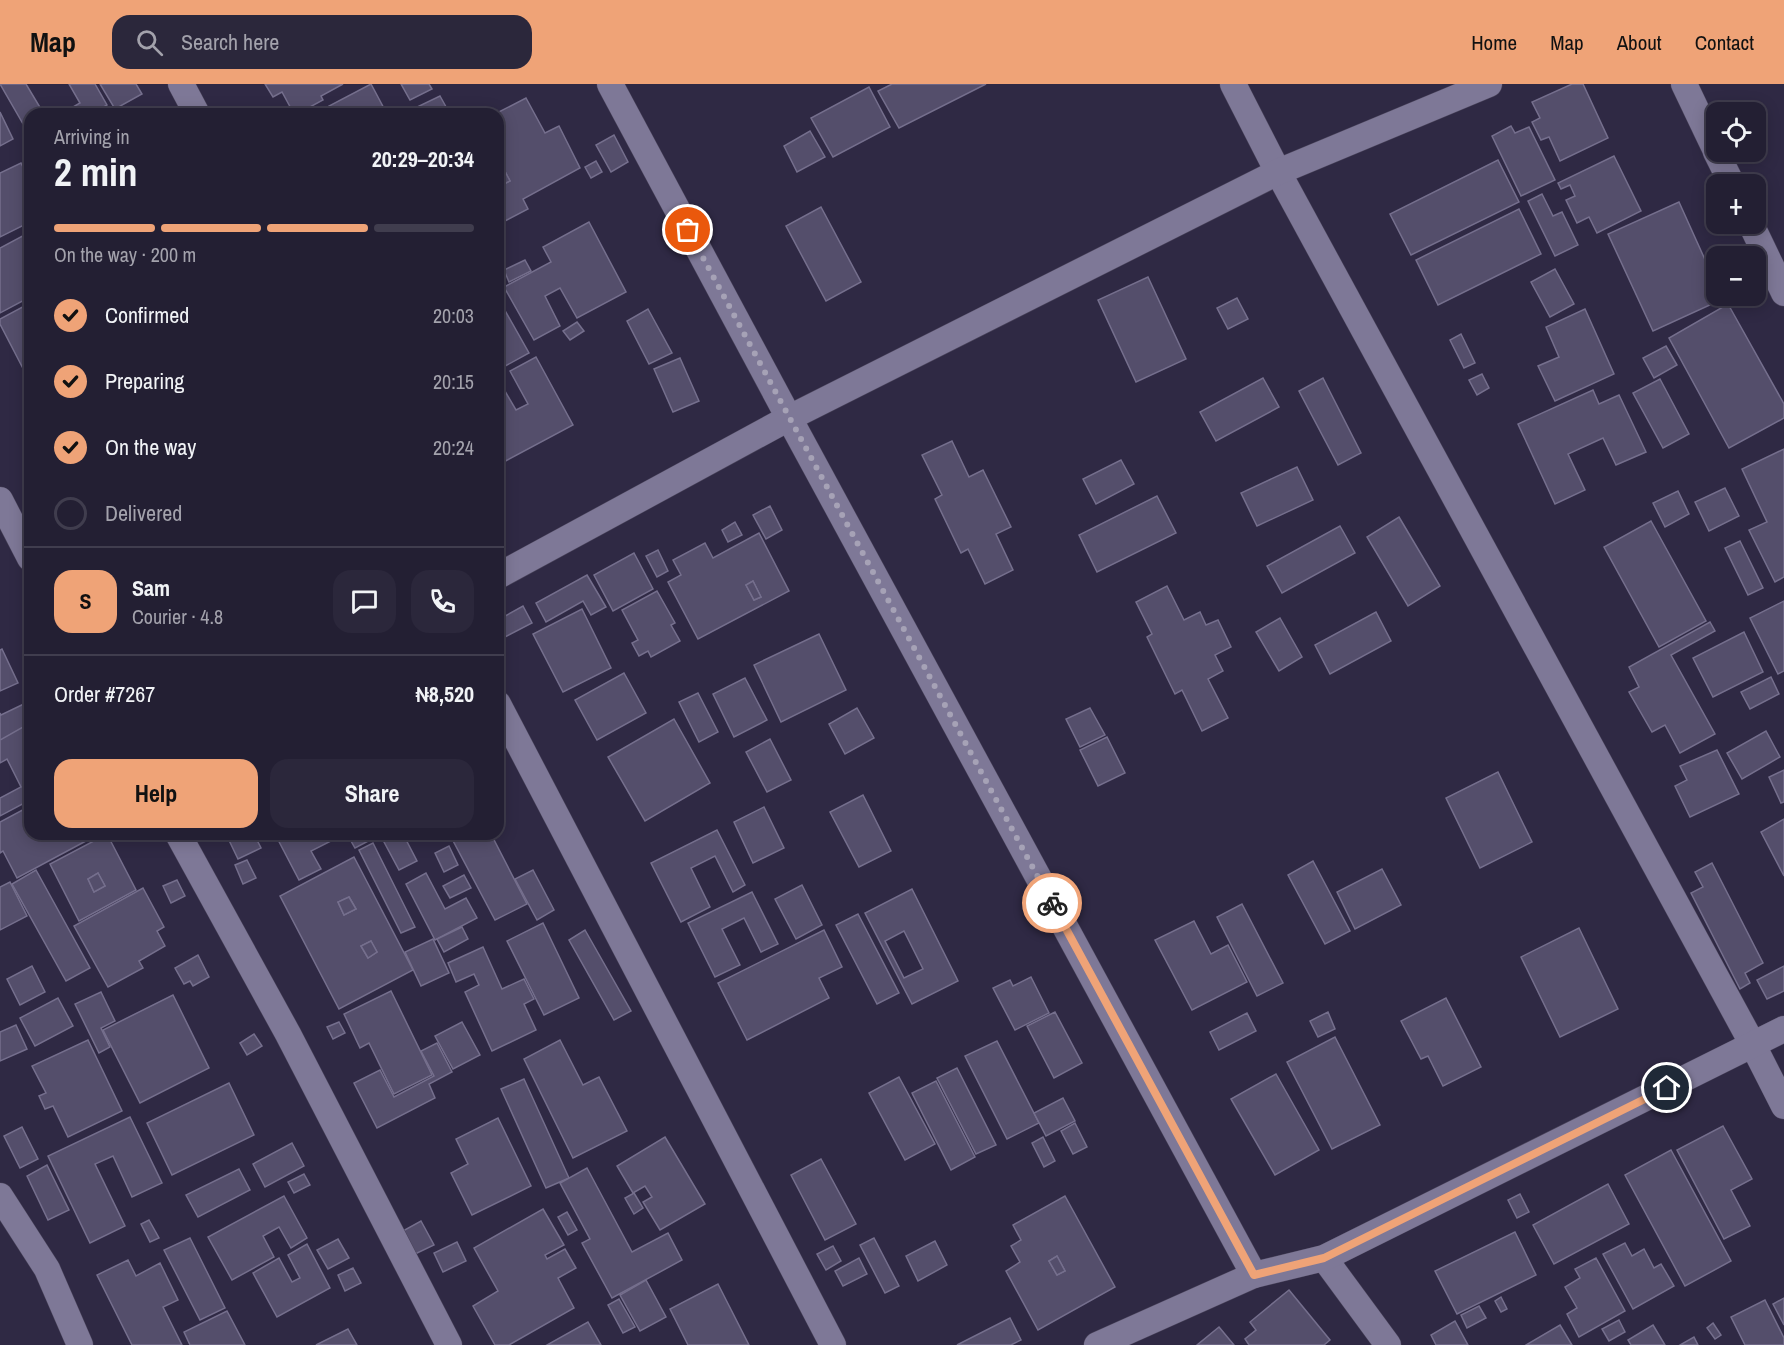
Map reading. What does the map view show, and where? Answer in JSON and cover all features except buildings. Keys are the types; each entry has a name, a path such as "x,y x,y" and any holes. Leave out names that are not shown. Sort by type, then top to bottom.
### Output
{"street":[{"path":"181,84 194,108"},
{"path":"610,84 1254,1275"},
{"path":"1233,84 1278,172 1784,1106"},
{"path":"504,573 789,418 1278,172 1489,84"},
{"path":"1684,84 1706,130"},
{"path":"1756,234 1784,293"},
{"path":"0,500 24,546"},
{"path":"504,715 833,1345"},
{"path":"181,840 288,1034 448,1345"},
{"path":"1097,1345 1254,1275 1324,1258 1784,1029"},
{"path":"0,1196 47,1269 80,1345"},
{"path":"1324,1258 1388,1345"}],"way so far":[{"path":"688,230 1052,903"}],"route":[{"path":"1052,903 1254,1275 1324,1258 1667,1088"}]}
